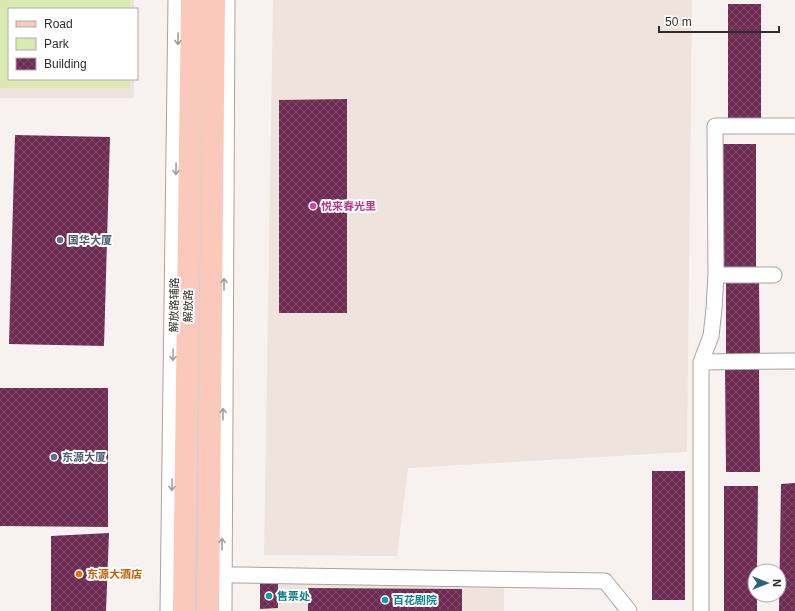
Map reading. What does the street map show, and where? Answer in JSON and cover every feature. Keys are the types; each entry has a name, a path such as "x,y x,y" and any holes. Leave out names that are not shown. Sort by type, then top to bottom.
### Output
{"main road":[{"name":"解放路","path":"184,611 192,0"},
{"name":"解放路","path":"208,611 214,0"}],"street":[{"name":"解放路辅路","path":"170,611 178,0"},
{"path":"222,611 225,0"},
{"path":"701,611 701,362 711,336 716,275 715,126 795,126"},
{"path":"716,275 774,275"},
{"path":"701,362 795,361"},
{"path":"222,575 241,574 605,581 629,611"}],"shaded area":[{"path":"0,0 134,0 134,8 8,8 8,80 134,80 134,98 0,98"},
{"path":"273,0 692,0 687,452 408,468 397,556 264,555"},
{"path":"260,583 504,584 504,611 260,611"}],"green space":[{"path":"0,0 130,0 130,8 8,8 8,80 130,80 130,88 0,88"}],"building":[{"path":"728,4 761,4 761,133 728,133"},
{"name":"悦来春光里","path":"347,99 347,313 279,313 279,100"},
{"name":"国华大厦","path":"15,135 110,137 104,346 9,344"},
{"path":"723,144 756,144 756,272 723,272"},
{"path":"726,281 759,281 760,360 726,360"},
{"path":"725,368 759,368 760,472 726,472"},
{"name":"东源大厦","path":"0,388 108,388 108,527 0,526"},
{"path":"652,471 685,471 685,600 652,600"},
{"path":"795,483 795,611 779,611 779,603 787,603 787,563 780,563 781,484"},
{"path":"724,486 758,486 757,563 747,563 747,603 757,603 757,611 724,611"},
{"name":"东源大酒店","path":"109,533 106,611 51,611 51,536"},
{"name":"售票处","path":"260,583 278,584 278,608 260,609"},
{"name":"百花剧院","path":"308,588 462,589 462,611 308,611"}],"place":[{"name":"悦来春光里","path":"313,206"},
{"name":"国华大厦","path":"60,240"},
{"name":"东源大厦","path":"54,457"},
{"name":"东源大酒店","path":"79,574"},
{"name":"售票处","path":"269,596"},
{"name":"百花剧院","path":"385,600"}]}
